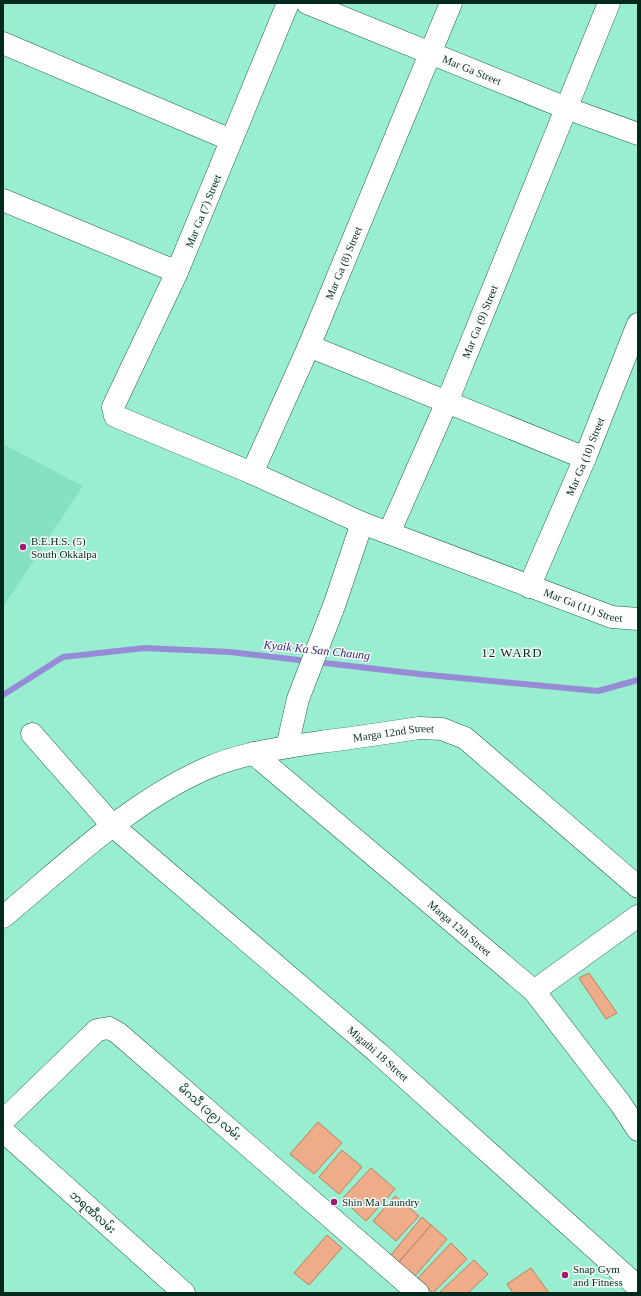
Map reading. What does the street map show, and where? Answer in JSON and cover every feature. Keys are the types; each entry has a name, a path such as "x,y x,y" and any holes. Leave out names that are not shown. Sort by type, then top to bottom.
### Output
{"street":[{"name":"Mar Ga (7) Street","path":"115,416 113,407 177,272 288,3"},
{"name":"Mar Ga Street","path":"307,3 566,108 638,134"},
{"name":"Mar Ga (8) Street","path":"252,473 309,346 432,53 451,3"},
{"name":"Mar Ga (9) Street","path":"390,533 446,402 609,3"},
{"path":"3,43 231,140"},
{"path":"3,200 177,272"},
{"name":"Mar Ga (10) Street","path":"529,586 585,458 638,324"},
{"path":"309,346 585,458"},
{"name":"Mar Ga (11) Street","path":"115,416 252,473 362,523 612,617 638,619"},
{"path":"287,747 298,699 335,603 362,523"},
{"name":"Marga 12nd Street","path":"3,917 113,826 173,785 206,768 253,753 419,728 442,729 465,738 638,887"},
{"name":"Migathi 18 Street","path":"32,734 113,826 377,1052 631,1286"},
{"name":"Marga 12th Street","path":"253,753 534,991 620,1103 638,1130"},
{"path":"534,991 638,916"},
{"name":"မိဂသီ (၁၉) လမ်း","path":"3,1121 97,1030 109,1028 118,1033 418,1293"},
{"name":"ဘရဏီလမ်း","path":"3,1131 184,1293"}],"shaded area":[{"name":"B.E.H.S. (5) South Okkalpa","path":"3,444 83,486 3,607"}],"building":[{"path":"589,973 617,1013 606,1019 579,978"},
{"path":"318,1122 342,1143 314,1174 290,1154"},
{"path":"342,1150 362,1167 339,1194 319,1177"},
{"path":"371,1168 395,1189 366,1221 342,1199"},
{"path":"395,1196 419,1216 396,1241 373,1221"},
{"path":"422,1217 431,1225 399,1262 391,1255"},
{"path":"431,1225 447,1239 415,1276 399,1262"},
{"path":"327,1235 342,1248 309,1285 294,1273"},
{"path":"451,1243 467,1259 433,1293 417,1279"},
{"path":"474,1260 488,1274 468,1293 439,1293"},
{"path":"531,1268 549,1293 513,1293 507,1284"}],"waterway":[{"name":"Kyaik Ka San Chaung","path":"3,695 63,657 145,648 230,652 419,674 598,691 638,680"}],"place":[{"name":"B.E.H.S. (5) South Okkalpa","path":"23,547"},
{"name":"Shin Ma Laundry","path":"334,1202"},
{"name":"Snap Gym and Fitness","path":"565,1275"}],"district":[{"name":"12 WARD","path":"512,652"}]}
